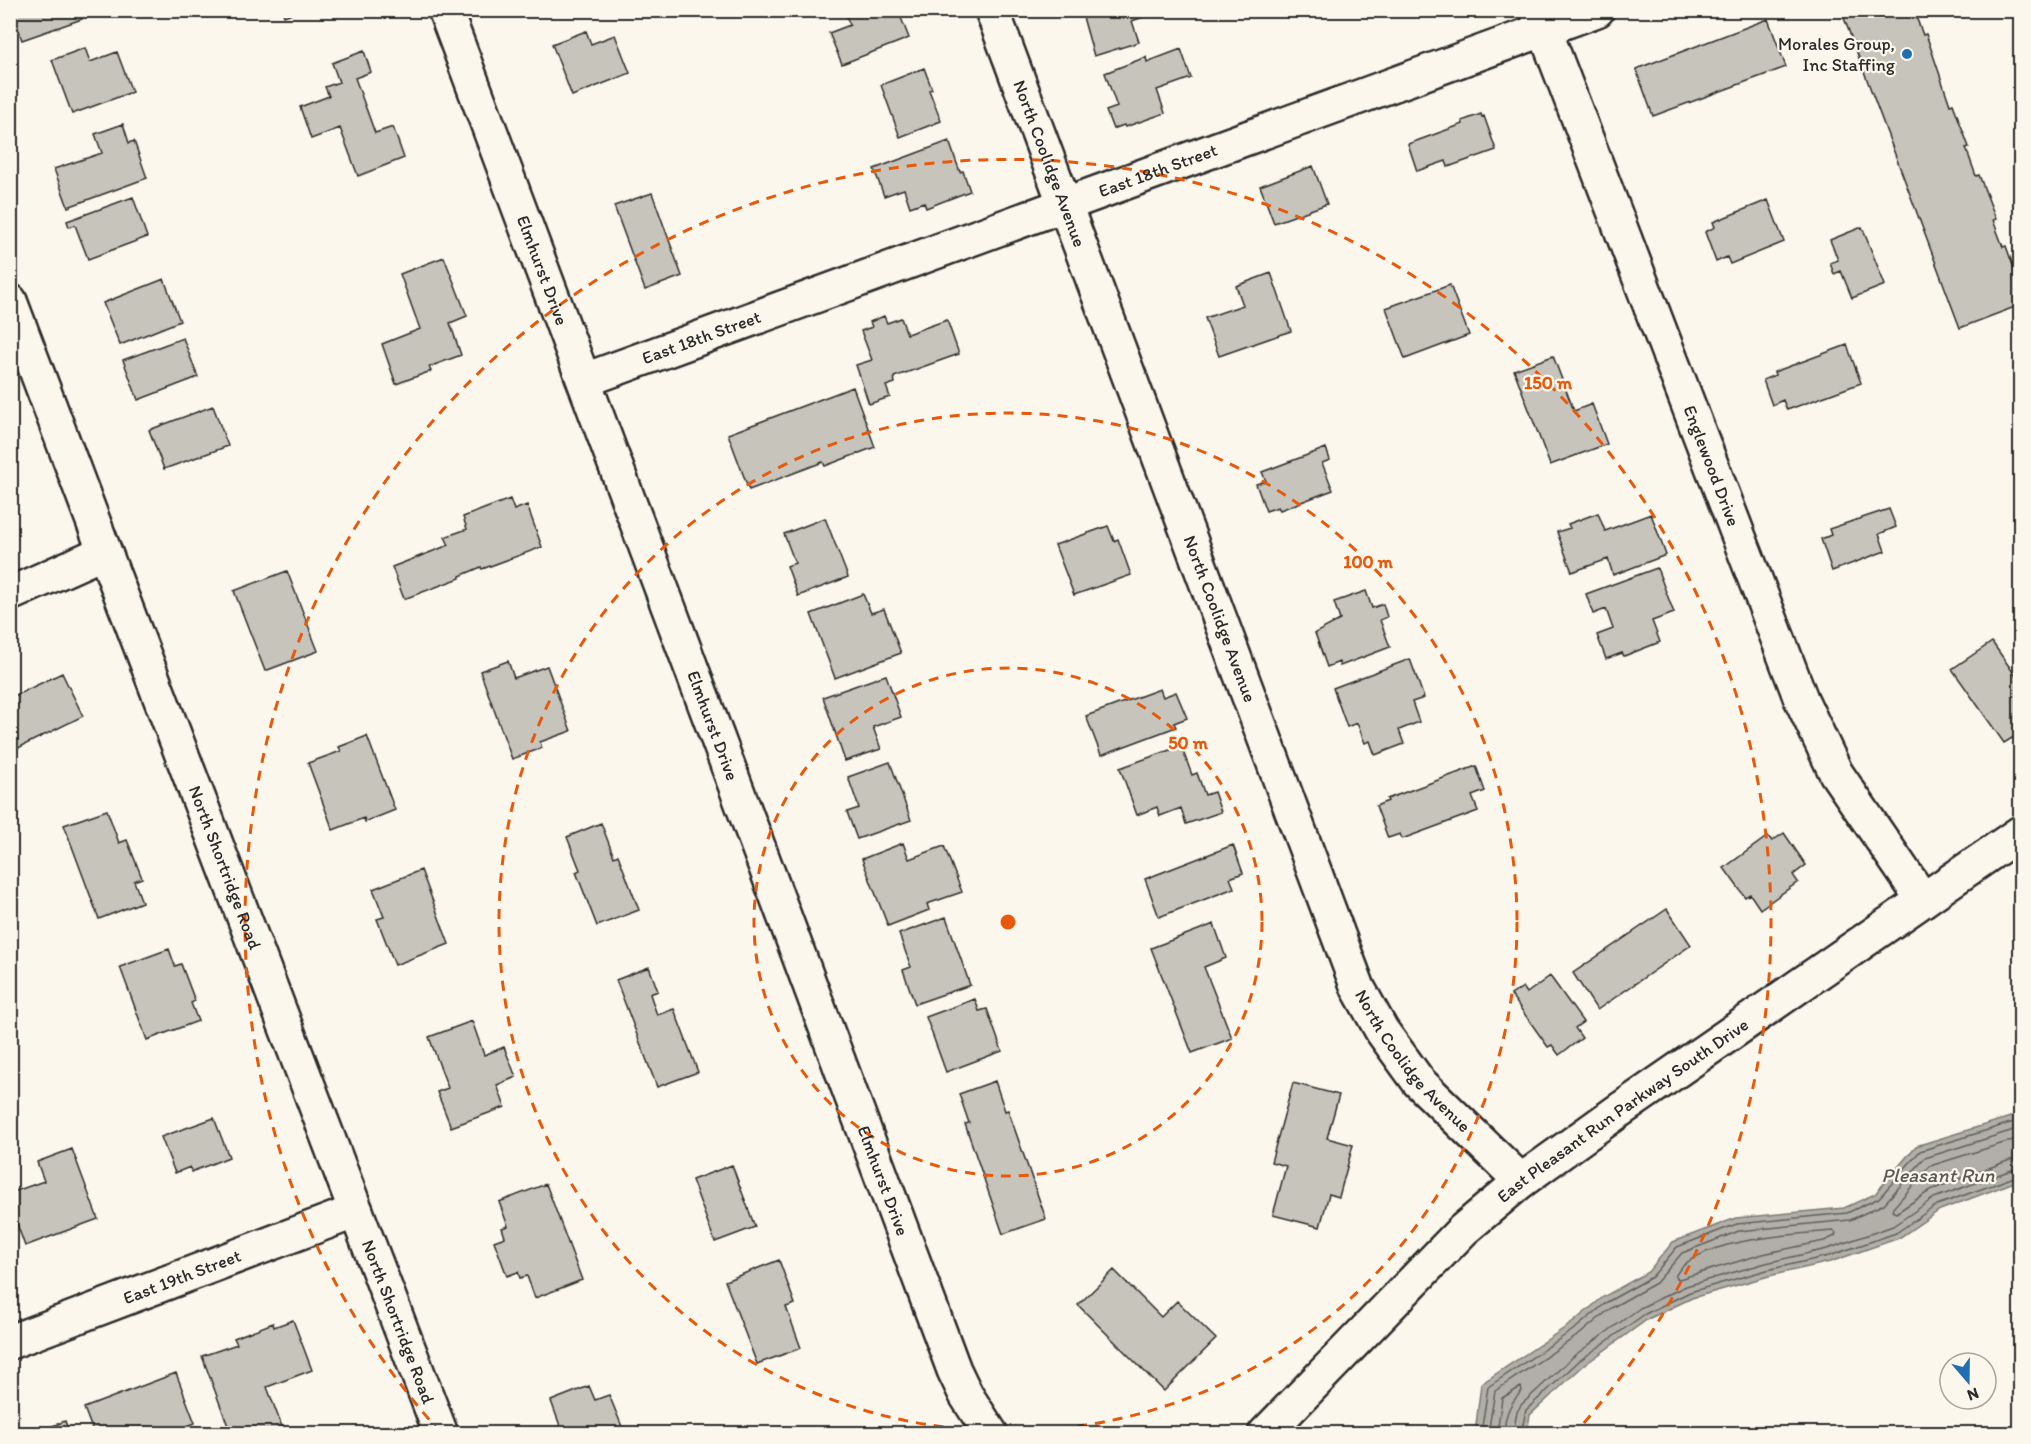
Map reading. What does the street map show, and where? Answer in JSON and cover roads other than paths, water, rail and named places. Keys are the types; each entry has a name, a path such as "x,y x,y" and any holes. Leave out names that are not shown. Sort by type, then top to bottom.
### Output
{"street":[{"name":"Elmhurst Drive","path":"445,10 954,1370 966,1395 991,1434"},
{"name":"North Coolidge Avenue","path":"992,10 1358,988 1386,1038 1419,1082 1521,1181"},
{"name":"East 18th Street","path":"585,380 1065,204 1540,20 1597,10"},
{"name":"Englewood Drive","path":"1540,20 1801,699 1836,773 1923,900"},
{"name":"North Shortridge Road","path":"10,301 441,1434"},
{"path":"10,594 105,552"},
{"name":"East Pleasant Run Parkway South Drive","path":"1265,1434 1463,1230 1521,1181 2020,832"},
{"name":"East 19th Street","path":"10,1342 356,1211"}],"water":[{"name":"Pleasant Run","path":"2020,1114 2020,1180 1940,1210 1899,1238 1830,1262 1769,1276 1692,1298 1648,1319 1583,1366 1530,1415 1527,1433 1475,1433 1481,1384 1572,1323 1603,1297 1648,1272 1673,1242 1736,1218 1844,1208 1875,1194 1916,1146"}],"place":[{"name":"Morales Group, Inc Staffing","path":"1907,54"}]}
